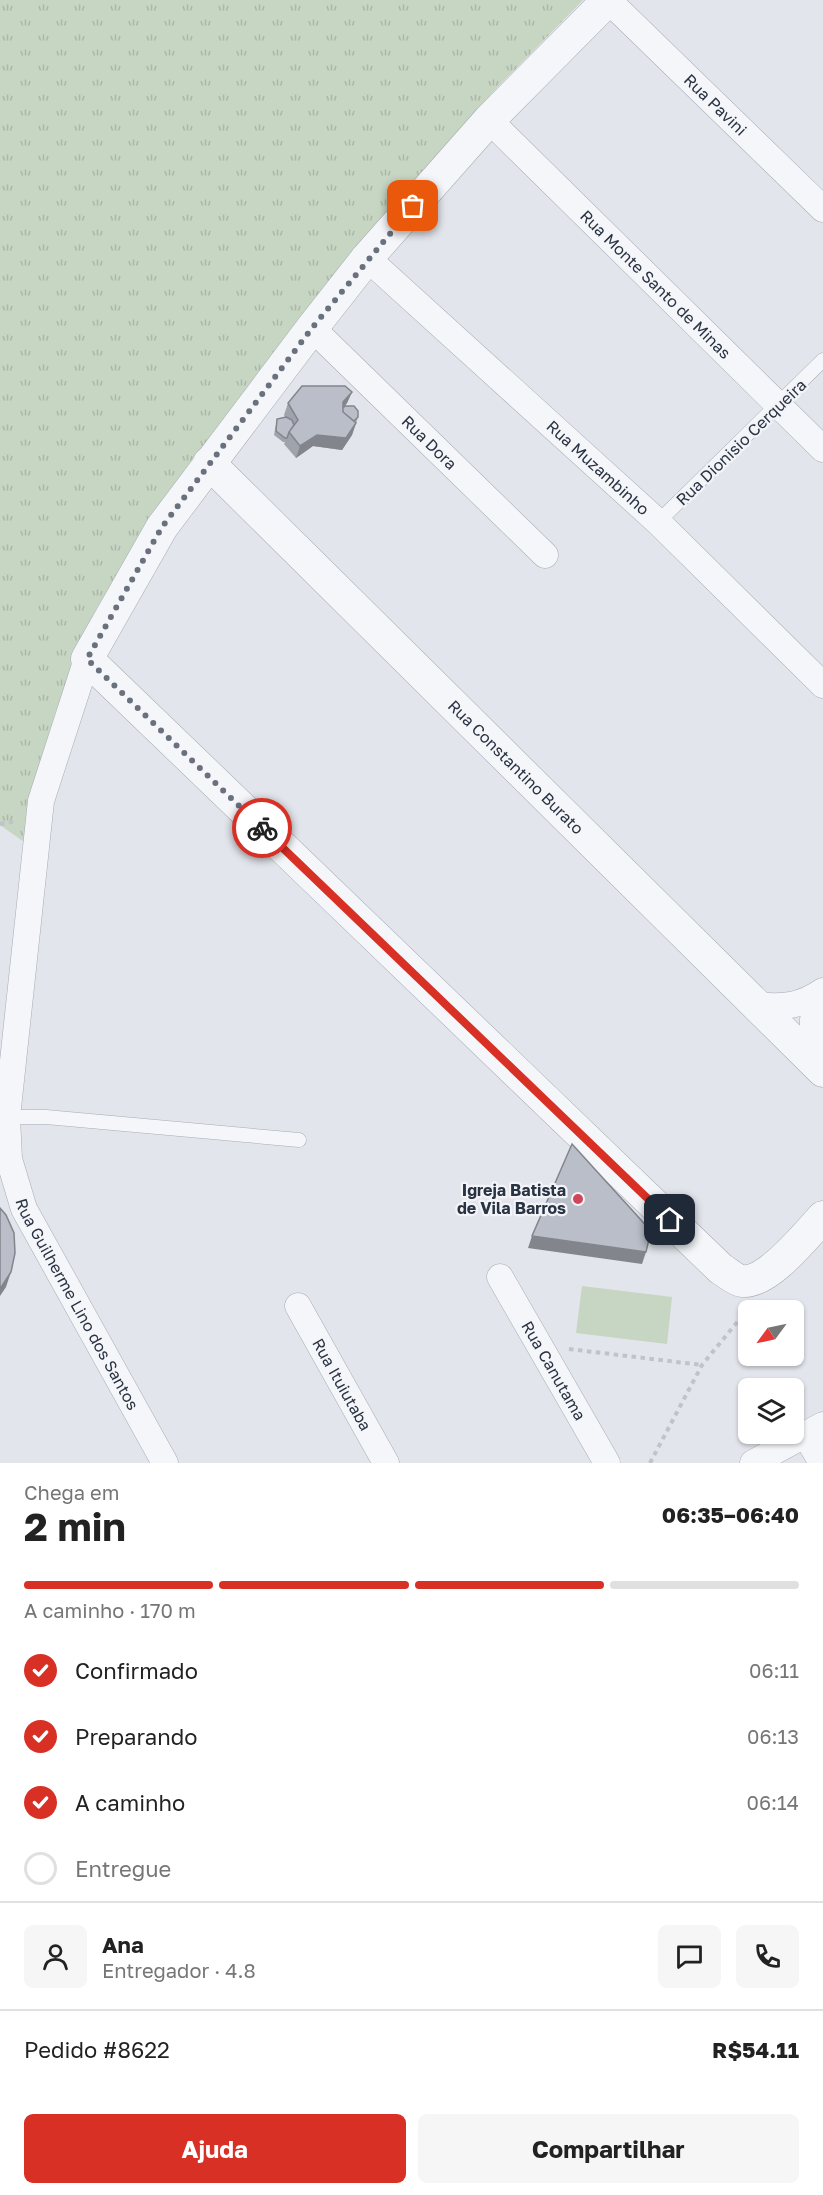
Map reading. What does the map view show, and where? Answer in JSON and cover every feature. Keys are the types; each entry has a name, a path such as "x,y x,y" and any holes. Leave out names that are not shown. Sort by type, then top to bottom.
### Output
{"street":[{"name":"Rua Guilherme Lino dos Santos","path":"165,1463 24,1209 9,1159 7,1117 41,801 87,659 162,527 312,328 368,258 489,120 608,0"},
{"name":"Rua Pavini","path":"608,0 823,209"},
{"name":"Rua Monte Santo de Minas","path":"489,120 823,449"},
{"name":"Rua Muzambinho","path":"368,258 658,522 823,685"},
{"name":"Rua Dora","path":"312,328 545,555"},
{"name":"Rua Constantino Burato","path":"209,463 818,1066"},
{"path":"87,659 721,1269 738,1280 754,1279 769,1272 823,1218"},
{"path":"757,1005 788,1007 799,1005 823,991"},
{"path":"818,1066 813,1020 823,998"},
{"name":"Rua Canutama","path":"500,1277 607,1463"},
{"name":"Rua Ituiutaba","path":"298,1306 387,1463"},
{"path":"753,1463 814,1430 822,1463"}],"lane":[{"name":"Rua Dionisio Cerqueira","path":"658,522 823,360"},
{"path":"7,1117 46,1117 298,1140"}],"path":[{"path":"650,1463 702,1365 743,1315 754,1279"},
{"path":"562,1351 577,1349 702,1365"}],"green space":[{"path":"0,0 583,0 493,92 386,214 185,469 96,609 54,716 27,844 0,825"},
{"path":"582,1286 672,1297 667,1344 576,1333"}],"building":[{"path":"302,386 345,386 352,392 343,402 343,412 356,423 346,438 317,435 300,446 289,432 298,420 288,403"},
{"path":"345,406 354,406 358,411 358,417 354,421 343,412"},
{"path":"286,417 292,420 294,425 285,438 276,431 277,419"},
{"name":"Igreja Batista de Vila Barros","path":"572,1144 651,1231 646,1252 532,1236"},
{"path":"0,1208 6,1215 14,1233 15,1253 11,1272 0,1289"}],"way so far":[{"path":"262,828 87,659 162,527 312,328 413,206"}],"place":[{"name":"Igreja Batista de Vila Barros","path":"578,1199"}],"route":[{"path":"262,828 670,1220"}]}
